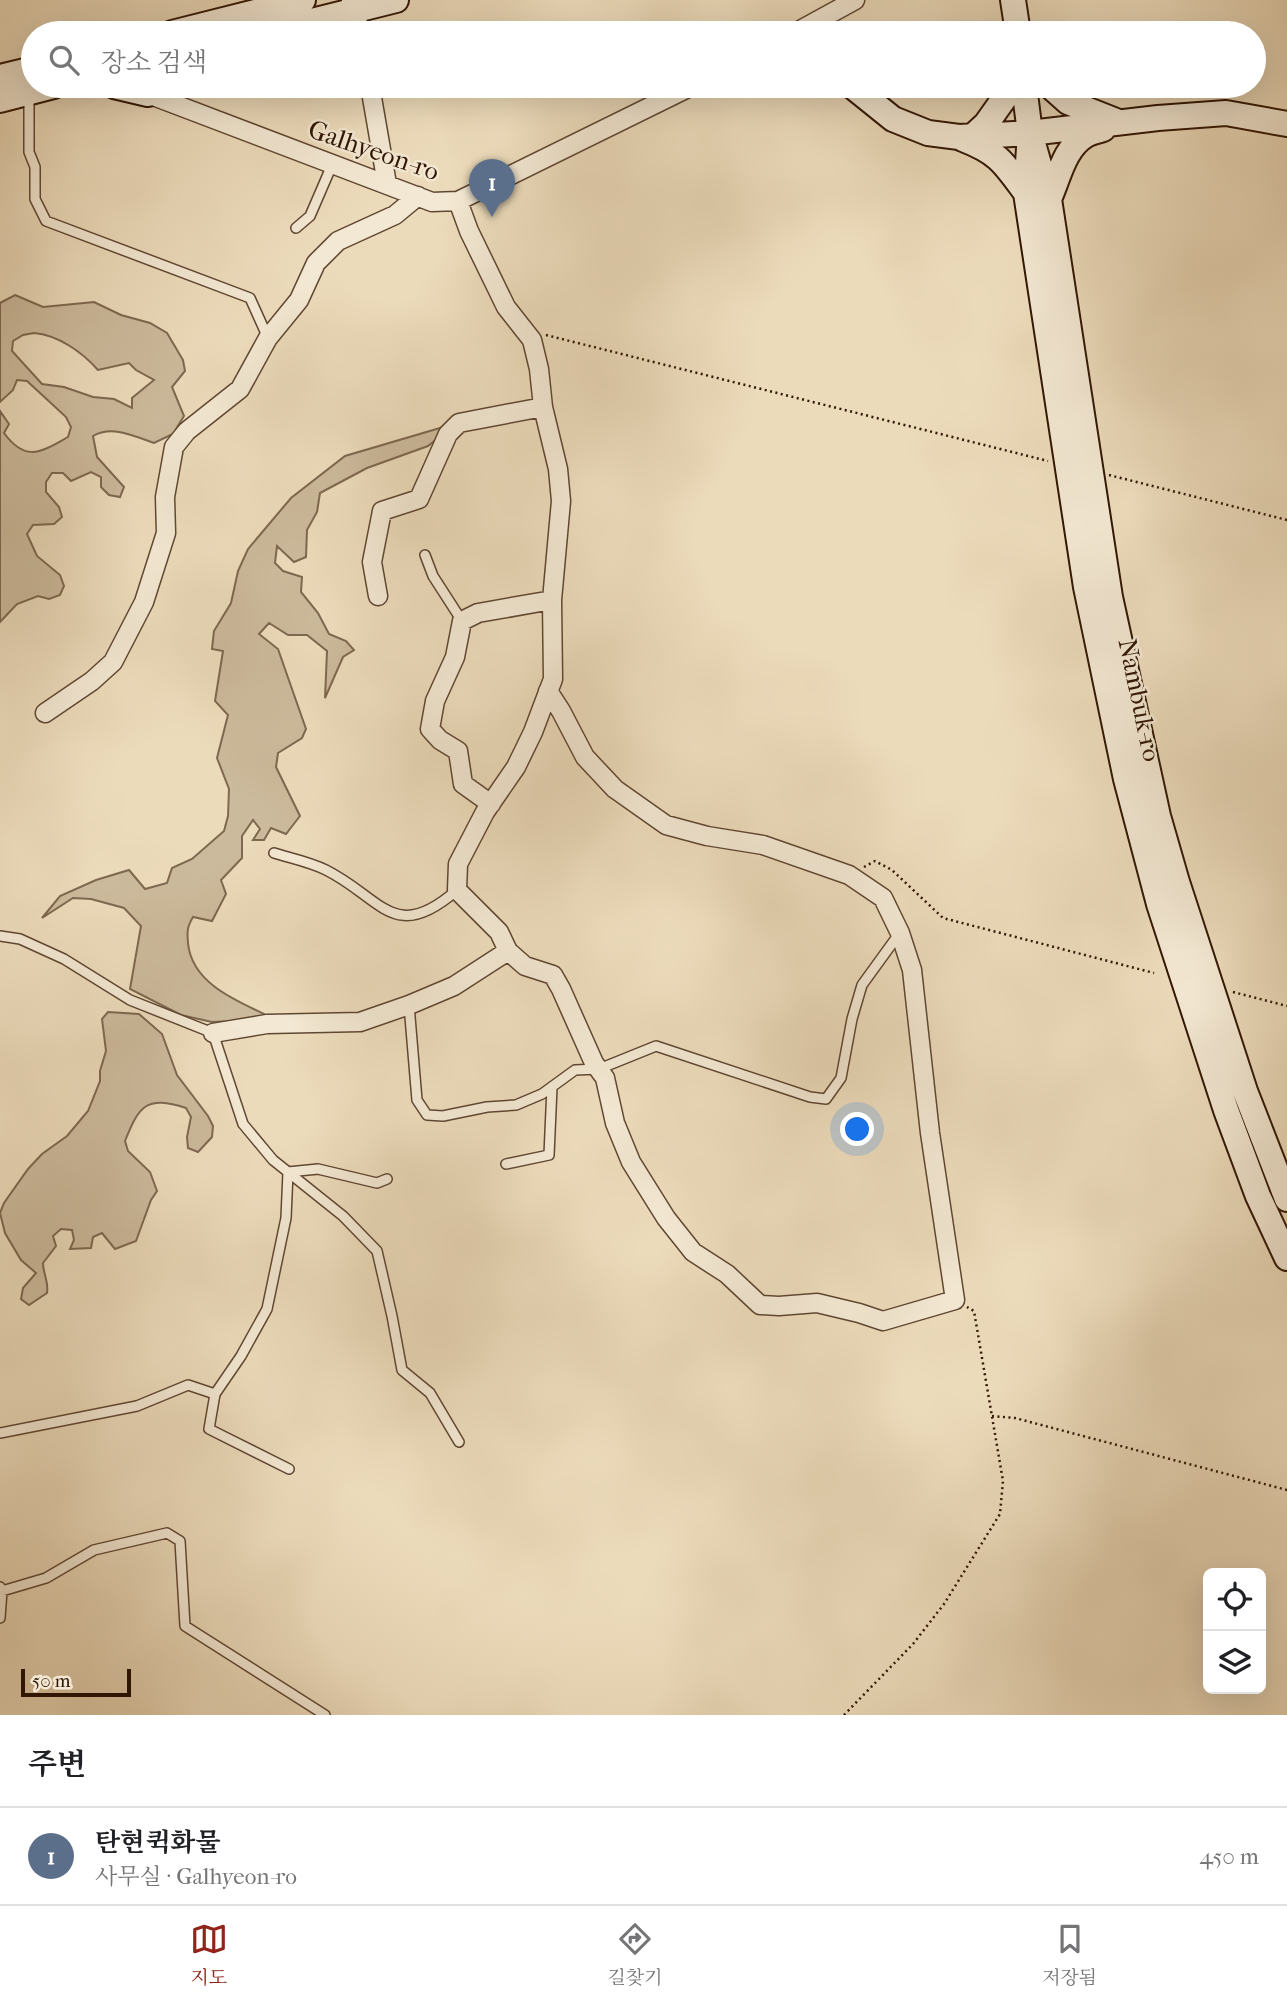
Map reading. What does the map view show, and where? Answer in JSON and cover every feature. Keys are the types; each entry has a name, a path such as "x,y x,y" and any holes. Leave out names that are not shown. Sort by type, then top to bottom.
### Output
{"main road":[{"path":"220,21 303,0"},
{"path":"325,21 355,15 396,0"},
{"path":"1013,0 1016,21"},
{"path":"0,77 21,79"},
{"path":"0,100 21,86"},
{"path":"867,98 893,119 928,133 966,137 1226,113 1287,124"},
{"path":"966,137 986,124 1004,98"},
{"name":"Nambuk-ro","path":"1026,98 1086,587 1126,779 1159,904 1226,1110 1258,1196 1287,1258"},
{"path":"1064,98 1120,123"},
{"path":"966,137 1004,162 1038,196 1062,169 1070,149 1086,135 1120,123"},
{"name":"Nambuk-ro","path":"1038,196 1110,597 1158,816 1245,1091 1287,1199"}],"street":[{"path":"817,21 856,0"},
{"name":"Galhyeon-ro","path":"164,98 432,202 458,201 668,98"},
{"path":"372,98 387,184"},
{"path":"45,713 92,681 113,662 144,602 166,533 165,497 174,447 187,431 240,390 268,338 299,300 316,263 338,242 395,215 418,196"},
{"path":"458,201 469,231 506,307 532,340 539,369 543,407 558,469 561,501 552,600 553,679 548,691 533,732 516,767 491,803 458,864 457,890 499,932 508,951 525,966 553,975 594,1063 606,1079 615,1122 631,1162 666,1218 693,1252 727,1274 760,1305 817,1303 859,1312 883,1321 955,1300 930,1133 912,970 900,933 883,898 849,875 763,845 707,836 666,825 615,789 585,757 548,691"},
{"path":"378,596 372,562 382,511 419,499 448,434 459,423 543,407"},
{"path":"491,803 463,784 458,751 440,740 430,729 435,701 455,657 462,621 478,613 552,600"},
{"path":"213,1033 267,1024 360,1021 409,1005 454,986 508,951"}],"lane":[{"path":"30,98 29,152 35,167 36,199 46,221 250,298 268,338"},
{"path":"296,228 310,216 332,165"},
{"path":"425,555 433,576 462,621"},
{"path":"274,853 325,870 402,917 426,913 457,890"},
{"path":"409,1005 417,1100 427,1115 443,1116 487,1107 516,1105 542,1094 575,1070 599,1069 656,1046 810,1097 826,1098 841,1078 852,1019 862,985 900,933"},
{"path":"0,936 20,939 64,959 130,1000 213,1033 243,1124 273,1160 343,1216 377,1251 402,1370 429,1393 459,1442"},
{"path":"506,1164 549,1155 552,1087"},
{"path":"288,1172 318,1169 377,1183 387,1179"},
{"path":"288,1172 286,1218 267,1309 242,1356 215,1394 209,1429 289,1469"},
{"path":"0,1433 137,1406 188,1385 215,1394"},
{"path":"0,1618 1,1589 46,1578 94,1550 167,1533 180,1541 185,1626 325,1715"}],"path":[{"path":"523,329 1048,461"},
{"path":"1117,476 1287,520"},
{"path":"849,875 875,861 891,870 943,918 1154,973"},
{"path":"1233,992 1287,1006"},
{"path":"844,1715 913,1644 936,1614 1000,1514 1003,1481 974,1311 955,1300"},
{"path":"992,1416 1016,1418 1287,1490"}],"shaded area":[{"path":"15,295 43,307 94,302 121,315 150,323 167,333 183,360 185,371 172,387 184,416 173,434 154,443 108,431 93,436 97,457 124,487 120,497 109,495 101,487 101,477 91,472 71,481 63,473 52,473 46,482 46,492 59,507 62,517 54,524 33,525 27,534 37,556 60,575 64,586 60,595 49,599 38,596 17,604 0,622 0,411 9,424 4,433 19,448 27,451 42,450 68,437 71,427 66,417 27,381 17,380 13,390 0,402 0,303","holes":["43,334 69,346 98,370 129,363 154,380 132,398 132,408 114,399 93,397 64,387 42,384 12,351 13,341 23,335"]},
{"path":"440,428 438,438 428,446 367,468 320,493 317,512 307,530 306,557 294,562 277,546 275,563 283,571 302,577 301,592 318,613 329,634 346,641 354,650 343,657 325,698 327,651 307,635 288,635 269,623 259,634 278,649 306,729 302,738 278,753 276,767 300,816 286,834 271,828 264,840 253,840 260,829 253,820 242,836 242,858 221,880 226,894 212,921 193,917 188,943 199,971 209,982 234,999 275,1019 212,1022 181,1015 130,989 141,926 124,908 91,899 73,898 42,918 60,896 96,880 129,870 145,889 167,883 172,868 192,859 224,831 228,816 229,789 217,758 228,715 215,701 223,651 212,649 214,631 231,603 238,571 248,549 291,498 345,456"},
{"path":"108,1012 139,1014 162,1034 177,1075 213,1126 212,1137 198,1152 188,1148 191,1117 186,1108 162,1103 146,1106 135,1119 125,1141 128,1151 150,1172 157,1191 136,1241 115,1249 102,1233 93,1237 91,1248 70,1249 74,1240 72,1230 61,1229 53,1236 56,1246 43,1263 47,1293 29,1305 21,1299 23,1288 36,1273 21,1260 5,1233 0,1213 28,1169 42,1154 67,1136 88,1111 100,1081 106,1051 102,1019"}],"place":[{"name":"탄현퀵화물","path":"492,217"}]}
